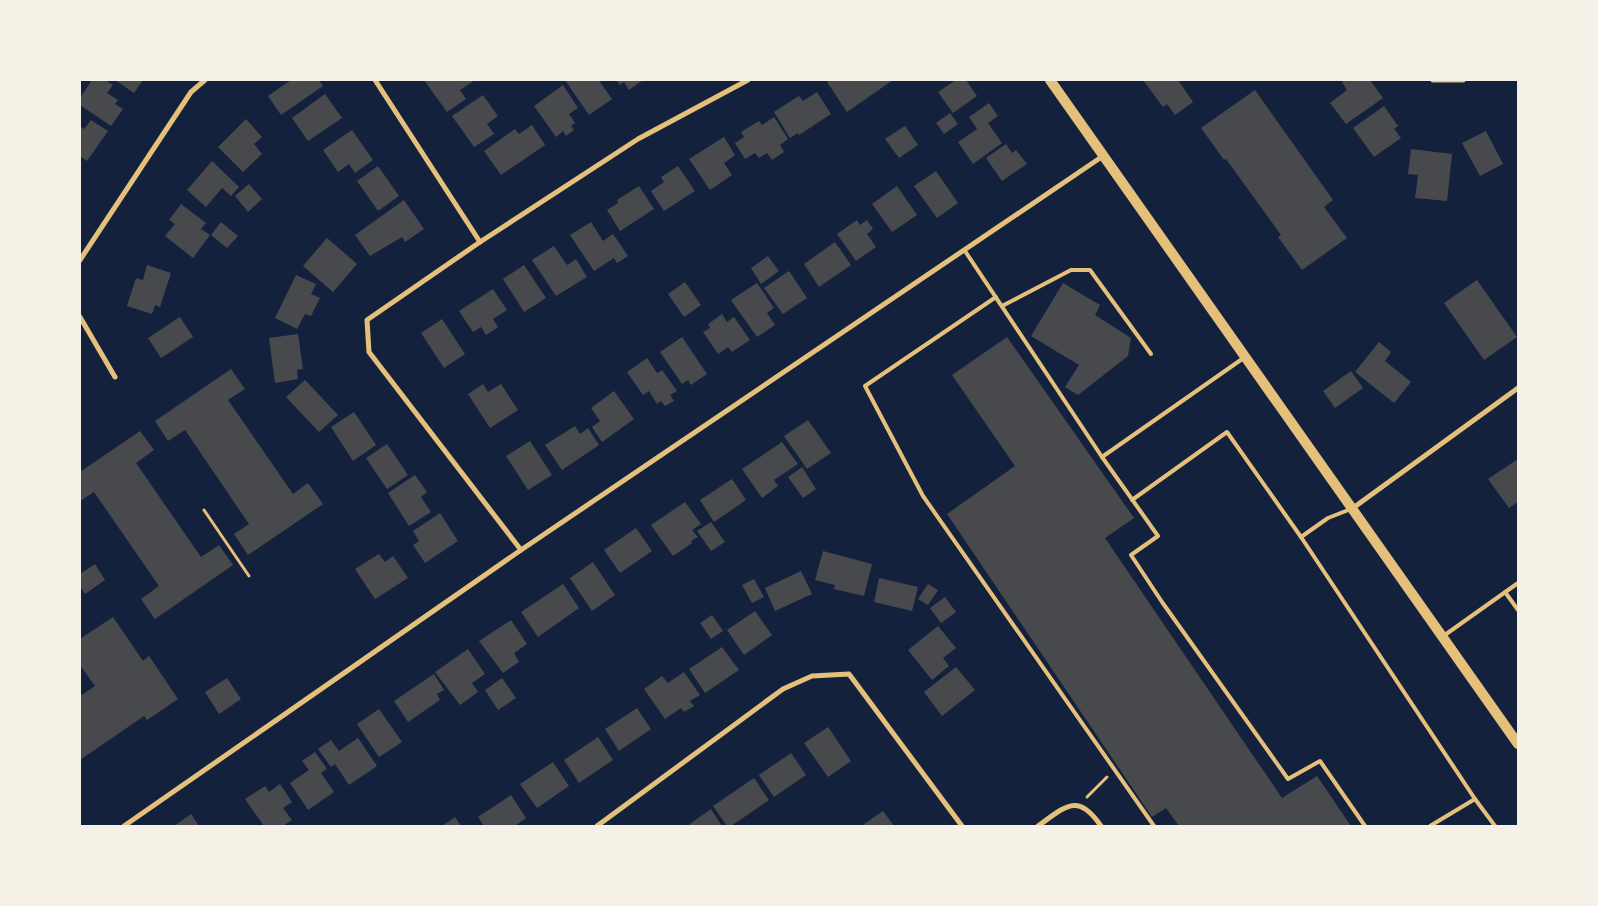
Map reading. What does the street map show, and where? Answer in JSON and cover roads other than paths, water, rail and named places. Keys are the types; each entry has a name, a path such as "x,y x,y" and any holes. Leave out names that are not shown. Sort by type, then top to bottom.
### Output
{"main road":[{"path":"1050,80 1245,358 1354,508 1441,638 1518,744"}],"street":[{"path":"80,260 191,92 205,80"},
{"path":"375,80 480,242"},
{"path":"521,550 368,352 367,320 480,242 638,139 748,80"},
{"path":"1432,80 1463,80"},
{"path":"125,826 521,550 1103,156"},
{"path":"80,318 115,377"},
{"path":"1354,508 1518,388"},
{"path":"597,826 783,689 812,676 850,674 962,826"},
{"path":"1038,826 1066,808 1079,804 1086,807 1101,826"}],"lane":[{"path":"965,250 1102,457 1158,536 1131,555 1238,710 1288,780 1320,762 1365,826"},
{"path":"1002,306 1072,270 1083,268 1090,270 1152,354"},
{"path":"996,297 865,386 923,496 1154,826"},
{"path":"1102,457 1245,358"},
{"path":"1132,500 1227,432 1301,537 1475,799 1495,826"},
{"path":"1301,537 1328,518 1354,508"},
{"path":"1441,638 1518,583"},
{"path":"1505,592 1518,610"},
{"path":"1430,826 1475,799"}]}
